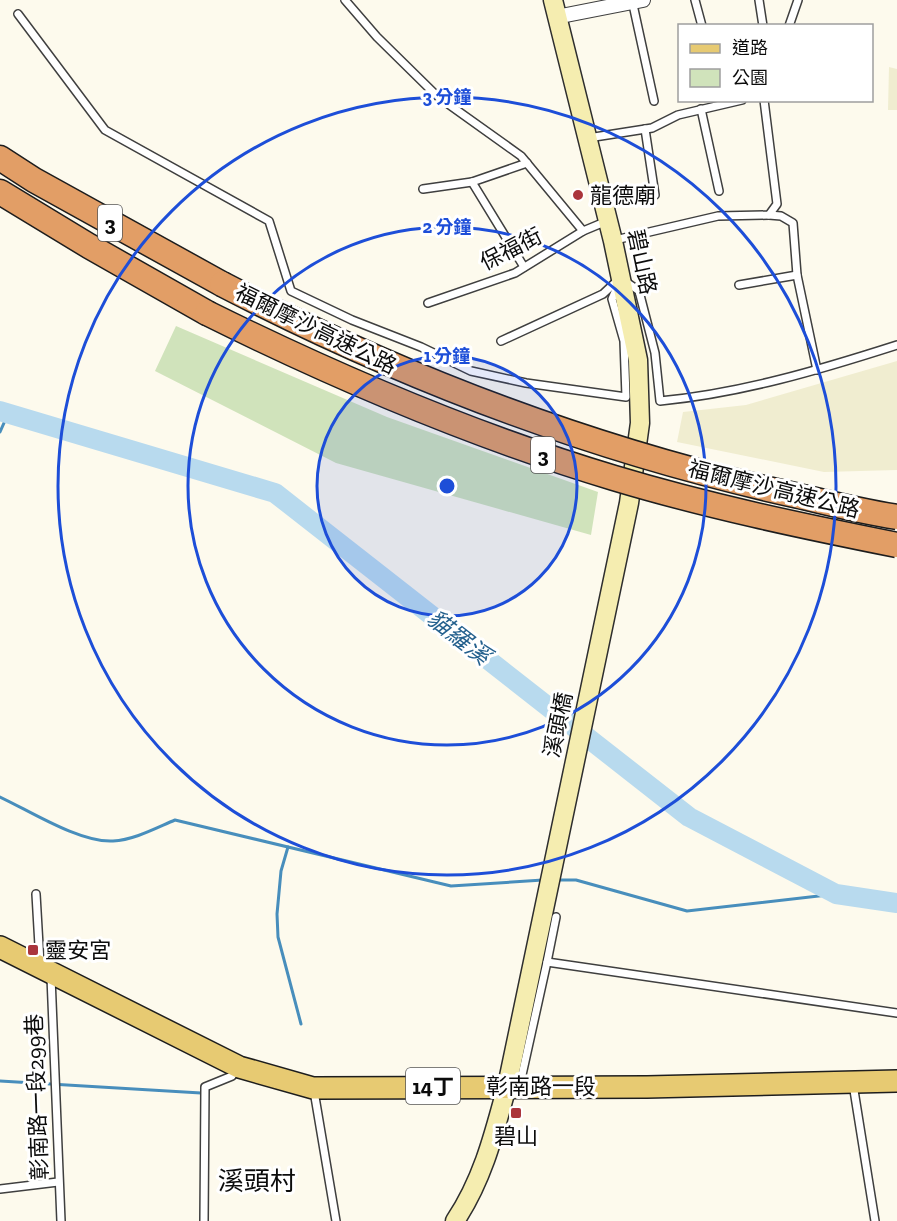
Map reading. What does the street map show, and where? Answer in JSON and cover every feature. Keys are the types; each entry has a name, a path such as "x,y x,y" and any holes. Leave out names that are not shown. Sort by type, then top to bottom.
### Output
{"highway":[{"name":"福爾摩沙高速公路","path":"0,158 222,284 399,369 530,420 740,483 897,518"},
{"name":"福爾摩沙高速公路","path":"0,192 207,313 325,369 448,420 540,454 616,478 793,524 897,545"}],"main road":[{"name":"碧山路","path":"555,9 613,241 638,360 640,423 629,503"},
{"name":"溪頭橋","path":"455,1221 470,1198 486,1161 540,960 629,503"},
{"name":"彰南路一段","path":"0,947 239,1067 313,1088 647,1087 897,1080"}],"street":[{"path":"555,9 636,1"}],"lane":[{"path":"345,0 377,37 437,96 521,156 583,231"},
{"path":"695,0 701,24"},
{"path":"759,0 763,24"},
{"path":"790,24 798,0"},
{"path":"636,1 654,101"},
{"path":"18,14 105,130 269,221 291,291 352,320 421,346 471,371 526,383 626,397 624,341 612,299 621,277"},
{"path":"588,138 645,129 678,115 733,102"},
{"path":"764,102 777,204 769,215"},
{"path":"702,109 719,190"},
{"path":"645,129 655,195"},
{"path":"423,189 472,182 526,163"},
{"path":"472,182 524,267"},
{"path":"613,241 718,216 781,216 793,223 797,275 817,370"},
{"name":"保福街","path":"428,303 515,273 583,231 608,220"},
{"path":"739,285 797,275"},
{"path":"501,341 603,294 621,277"},
{"path":"621,277 639,291 655,353 660,401 713,396 817,370 897,345"},
{"name":"彰南路一段299巷","path":"36,894 46,969 61,1221"},
{"path":"556,917 540,960 897,1013"},
{"path":"204,1221 205,1087 232,1076 239,1067"},
{"path":"852,1082 875,1221"},
{"path":"313,1088 336,1221"},
{"path":"0,1189 58,1182"}],"shaded area":[{"path":"889,67 897,69 897,110 888,110"},
{"path":"897,361 897,470 824,472 677,442 683,412 746,405"}],"green space":[{"path":"176,326 387,417 598,492 591,535 336,463 155,371"}],"waterway":[{"name":"貓羅溪","path":"0,411 275,493 689,817 836,894 897,903"},
{"path":"0,432 8,414"},
{"path":"0,797 71,832 100,840 113,841 129,838 175,820 451,886 543,880"},
{"path":"288,847 281,871 277,914 278,937 301,1024"},
{"path":"555,880 576,880 687,911 836,894"},
{"path":"0,1081 201,1093"}],"place":[{"name":"龍德廟","path":"578,195"},
{"name":"靈安宮","path":"33,950"},
{"name":"碧山","path":"516,1113"}],"district":[{"name":"溪頭村","path":"257,1181"}]}
